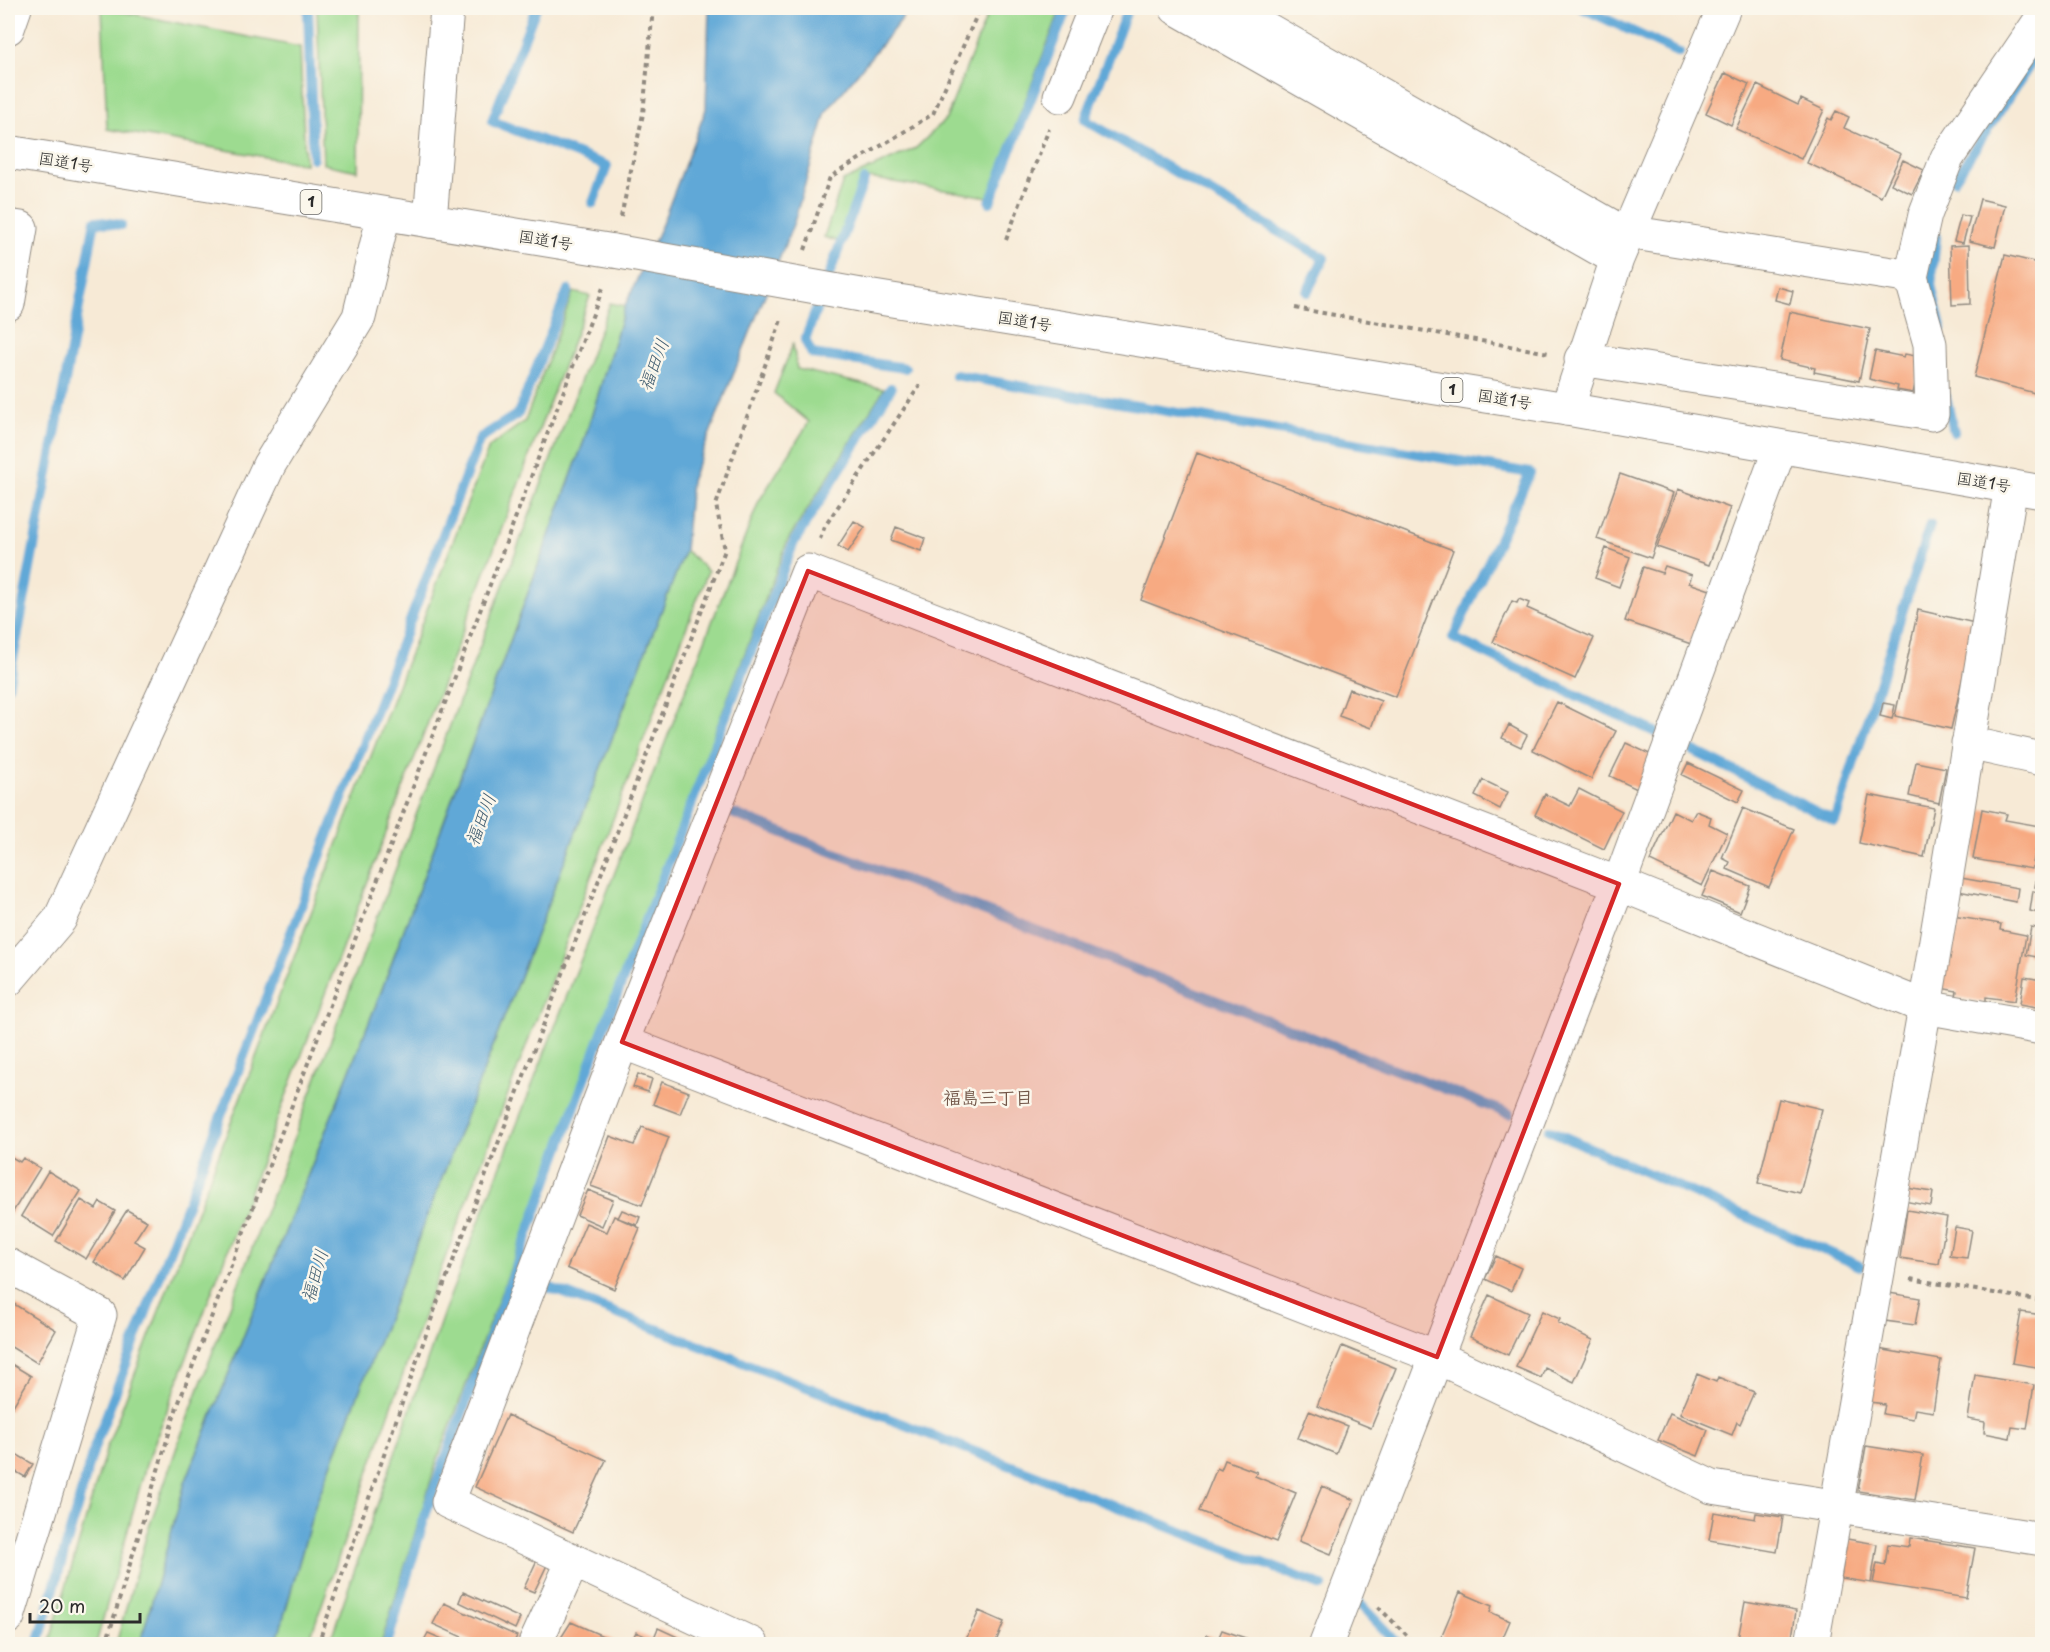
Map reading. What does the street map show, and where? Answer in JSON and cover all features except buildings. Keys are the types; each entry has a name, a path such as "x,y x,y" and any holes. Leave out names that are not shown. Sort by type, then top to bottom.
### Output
{"main road":[{"path":"8,28 15,8"},
{"path":"430,221 447,8"},
{"path":"1060,96 1095,8"},
{"path":"1176,8 1624,242 1911,277"},
{"path":"1230,8 1624,242"},
{"path":"1567,409 1581,359 1624,242 1724,8"},
{"path":"1581,359 1932,414 1930,344 1911,277 1928,206 1947,158 2043,18"},
{"name":"国道1号","path":"8,152 614,251 861,295 1567,409 1780,448 2027,489"},
{"path":"8,980 60,919 269,465 359,317 384,214"},
{"path":"8,226 21,228 8,304"},
{"path":"1326,1644 1619,884 1780,448"},
{"path":"1812,1644 1878,1274 1968,743 2027,489"},
{"path":"752,1644 448,1502 622,1042 808,571 1619,884 1924,1006 2043,1028"},
{"path":"1968,743 2043,759"},
{"path":"622,1042 1437,1357 1712,1487 2043,1539"},
{"path":"8,1265 100,1315 8,1617"},
{"path":"535,1644 573,1560"}],"path":[{"path":"106,1644 176,1410 599,301 614,251 643,114 652,8"},
{"path":"1006,240 1060,96"},
{"path":"1295,308 1581,359"},
{"path":"808,571 825,526 920,385"},
{"path":"318,1644 437,1303 725,550"},
{"path":"1878,1274 2043,1301"},
{"path":"1350,1579 1416,1644"}],"highlighted area":[{"path":"808,571 1619,884 1437,1357 622,1042"}],"green space":[{"path":"102,8 300,47 305,164 107,129"},
{"path":"317,8 359,8 358,171 323,164"},
{"path":"990,8 1061,8 988,197 862,177 837,241 824,237 843,181 916,148 946,119"},
{"path":"573,292 590,296 146,1465 96,1644 49,1644 107,1447 489,447 525,421"},
{"path":"610,303 625,306 584,441 381,992 185,1483 140,1644 116,1644 147,1533 179,1441"},
{"path":"793,344 797,369 884,389 788,540 437,1461 381,1644 329,1644 444,1312 759,501 809,422 774,393"},
{"path":"685,550 708,571 431,1295 308,1644 276,1644 315,1506"}],"water":[{"name":"福田川","path":"709,8 906,8 901,20 826,112 794,222 691,481 685,550 315,1506 276,1644 140,1644 185,1483 381,992 584,441 625,306 662,224 706,109"}],"waterway":[{"path":"308,8 313,158"},
{"path":"536,8 492,121 607,166 593,203"},
{"path":"990,202 1067,8"},
{"path":"1128,8 1085,120 1324,258 1307,292"},
{"path":"1210,8 1226,17"},
{"path":"1582,8 1679,53"},
{"path":"1954,180 2038,53"},
{"path":"864,180 805,340 812,354 905,368"},
{"path":"8,686 95,221 121,225"},
{"path":"1936,237 1931,285 1941,328"},
{"path":"38,1644 94,1448 480,438 518,414 568,290"},
{"path":"955,375 1530,473 1453,638 1655,732"},
{"path":"387,1644 428,1506 601,1035 794,542 891,388"},
{"path":"1946,397 1954,432"},
{"path":"1694,751 1835,821 1930,525"},
{"path":"732,813 1510,1114"},
{"path":"1549,1130 1860,1266"},
{"path":"548,1287 1322,1586"},
{"path":"1355,1599 1398,1644"}],"district":[{"name":"福島三丁目","path":"988,1098"}]}
